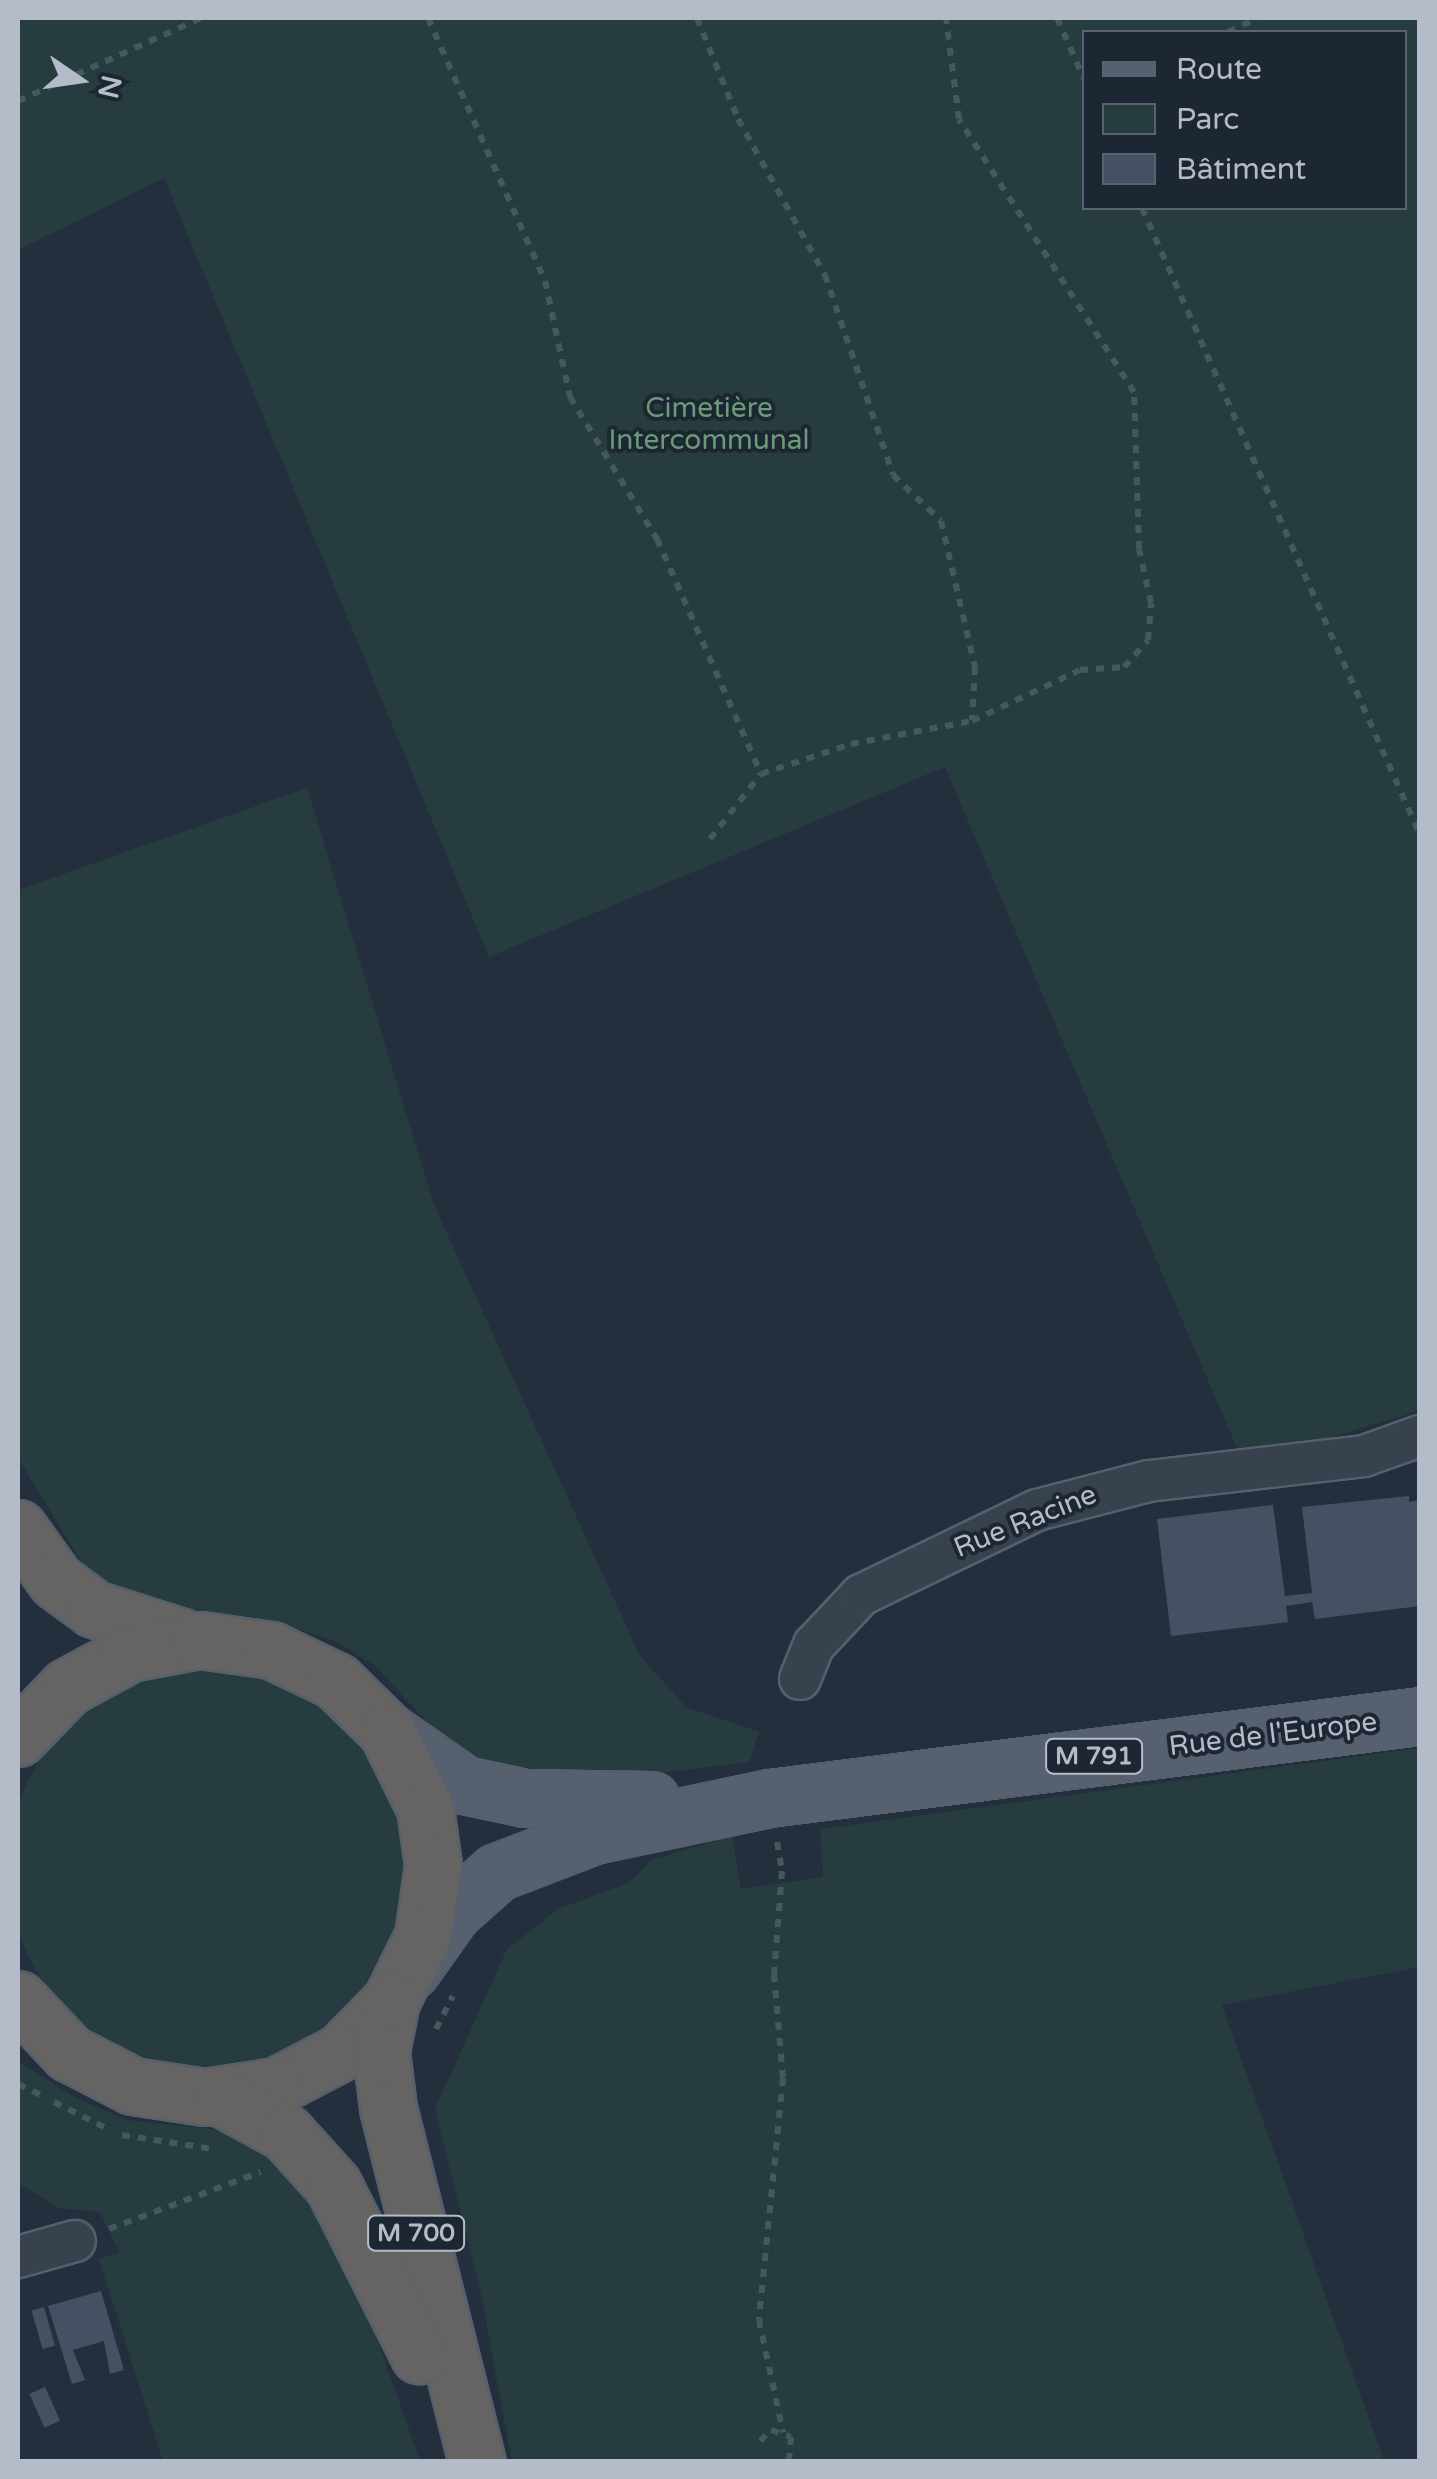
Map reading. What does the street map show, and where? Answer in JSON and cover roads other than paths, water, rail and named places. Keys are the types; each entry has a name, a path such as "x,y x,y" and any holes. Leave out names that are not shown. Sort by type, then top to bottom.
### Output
{"highway":[{"path":"18,1528 56,1581 94,1609 142,1629 258,1646 298,1660 347,1690 387,1731 415,1780 432,1850 427,1922 399,1988 352,2043 316,2068 262,2090 220,2097 162,2094 106,2075 57,2043 18,1999"},
{"path":"18,1738 56,1696 103,1664 158,1645 200,1640"},
{"name":"M 700","path":"399,1988 381,2051 388,2108 477,2462"},
{"name":"M 700","path":"220,2097 286,2133 333,2185 388,2284 458,2462"}],"main road":[{"name":"Rue de l'Europe","path":"399,1988 476,1887 526,1856 768,1798 1420,1716"},
{"name":"Rue de l'Europe","path":"387,1731 442,1775 525,1798 768,1798"}],"street":[{"name":"Rue Racine","path":"800,1680 824,1632 861,1595 1037,1510 1149,1481 1364,1456 1420,1436"},
{"path":"18,2257 75,2241"}],"park label":[{"name":"Cimetière Intercommunal","path":"709,424"}]}
